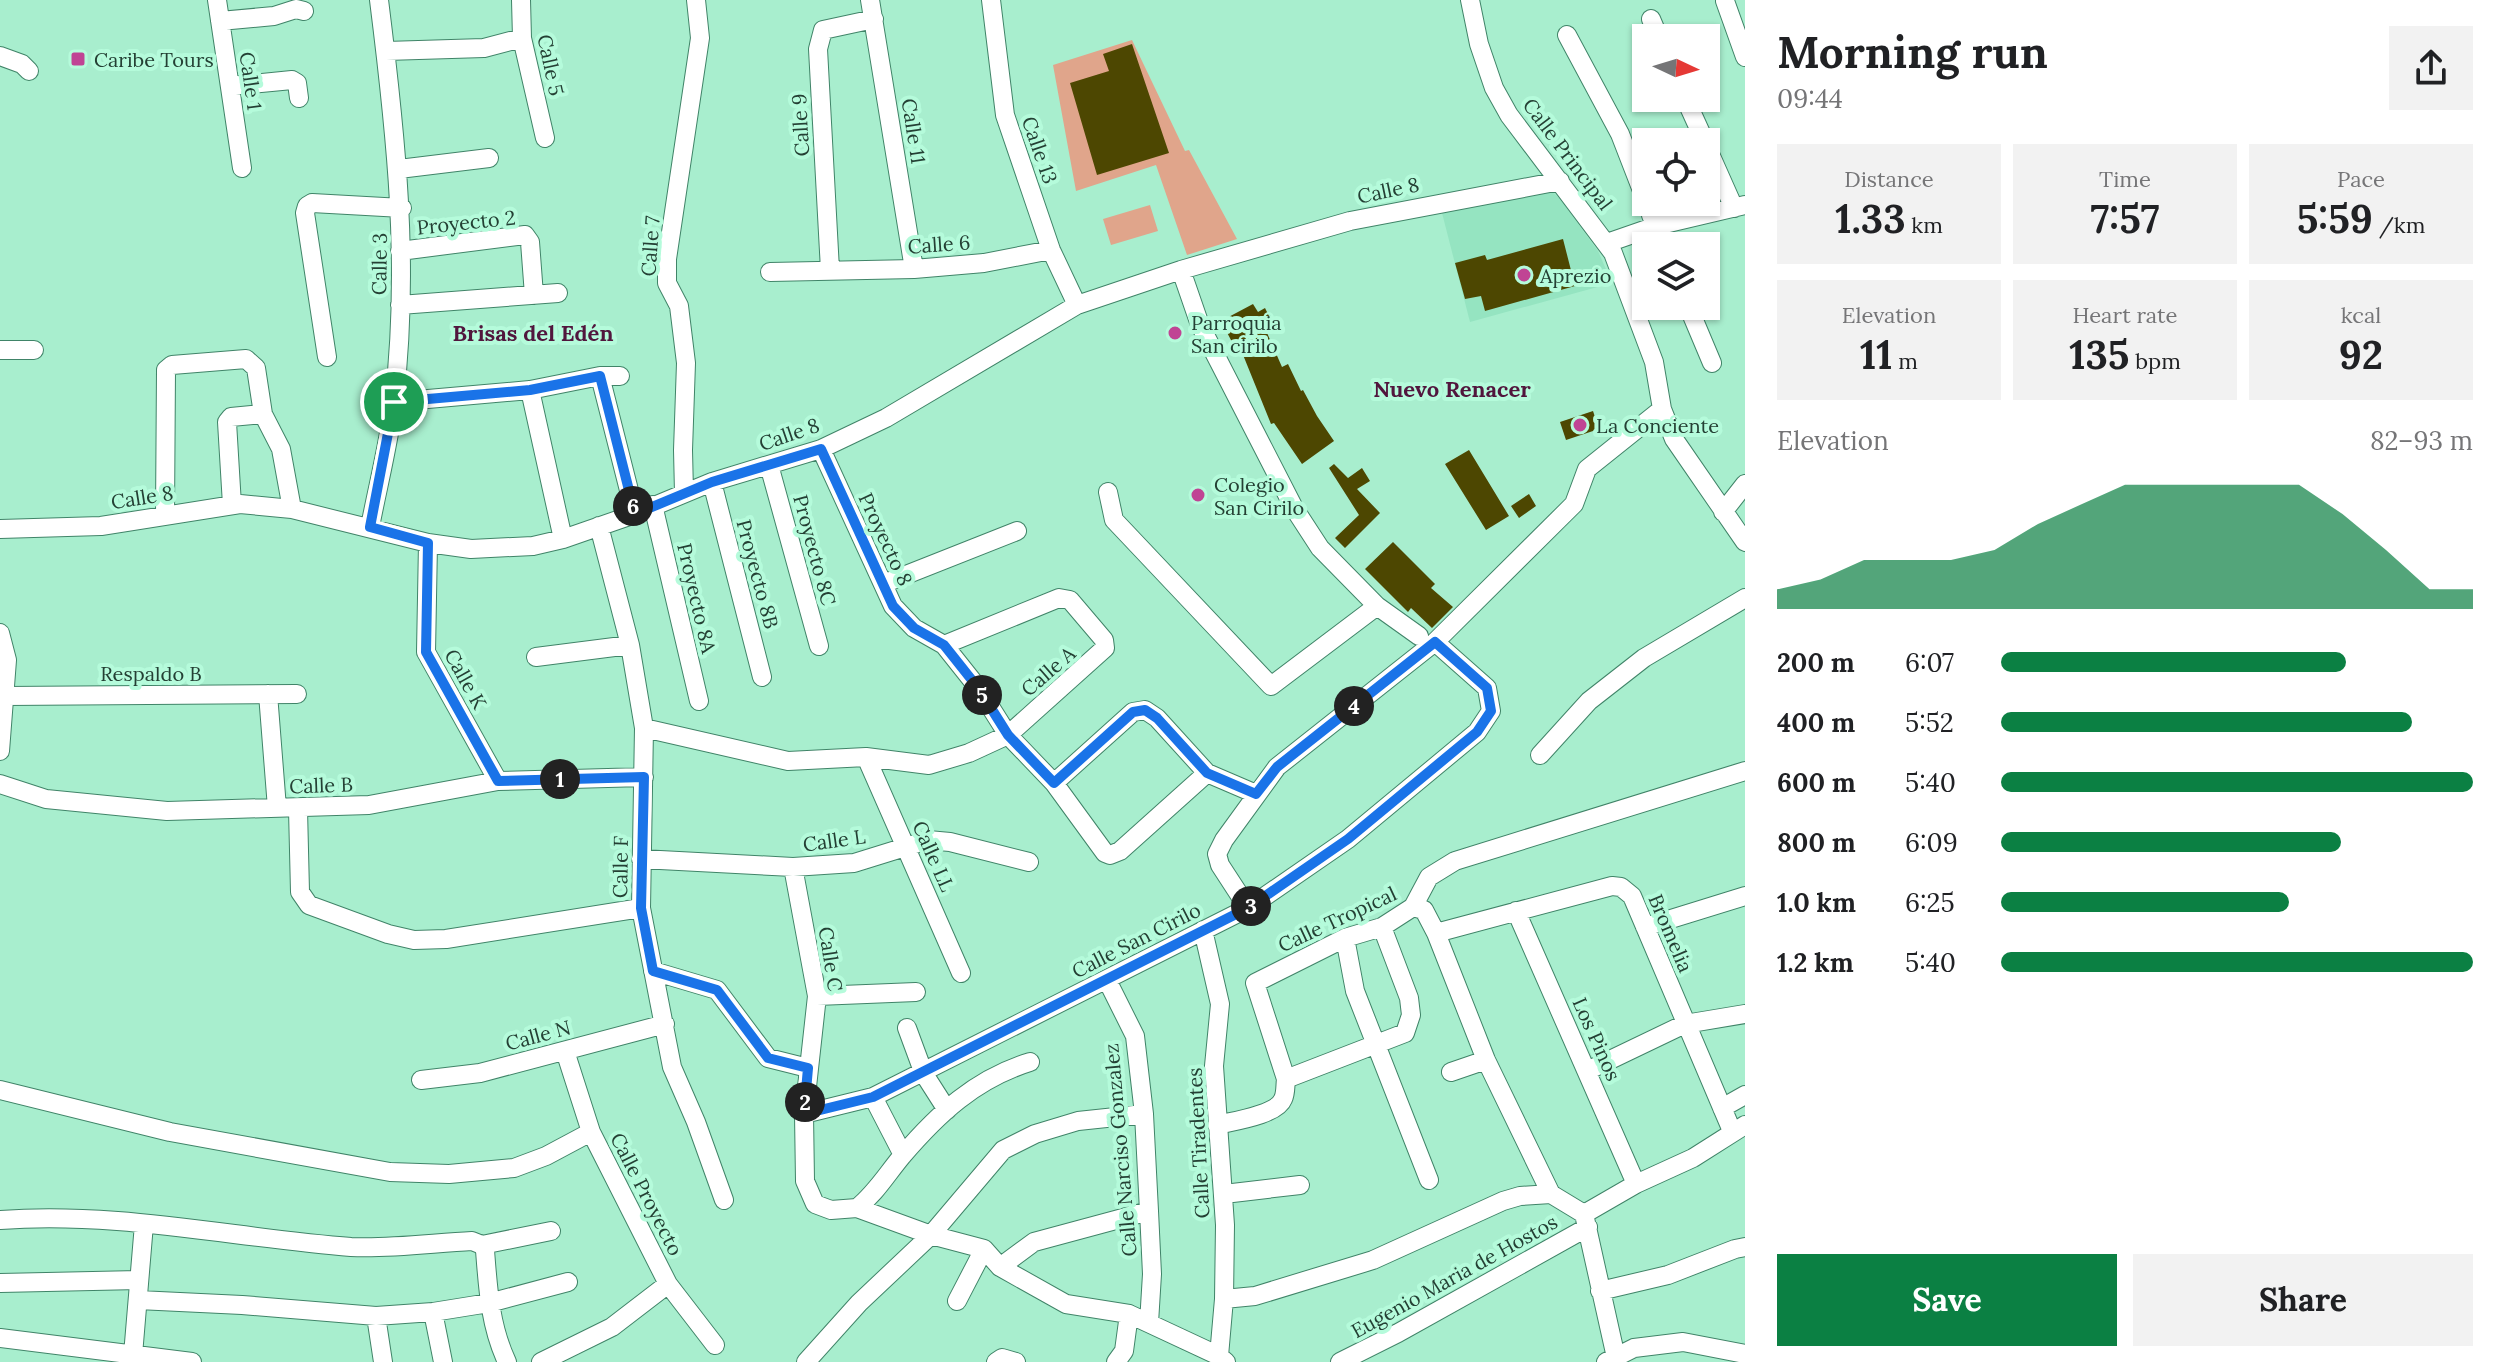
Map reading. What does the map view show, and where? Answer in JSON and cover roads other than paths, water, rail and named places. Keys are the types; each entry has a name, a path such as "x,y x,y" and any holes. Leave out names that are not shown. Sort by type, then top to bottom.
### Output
{"street":[{"name":"Calle 1","path":"217,0 242,168"},
{"name":"Calle 3","path":"370,527 394,402 402,208 379,0"},
{"name":"Calle 5","path":"521,0 522,38 545,138"},
{"name":"Calle 7","path":"684,493 686,363 679,306 667,283 667,259 700,38 696,0"},
{"name":"Calle 11","path":"870,0 914,269"},
{"name":"Calle 13","path":"991,0 1005,115 1051,250 1077,305"},
{"name":"Calle Principal","path":"1470,0 1479,44 1494,88 1509,115 1607,243 1654,362 1662,409 1674,439 1745,542"},
{"path":"1725,1 1745,57"},
{"path":"220,21 274,16 296,9 304,11"},
{"name":"Calle 9","path":"830,270 818,49 820,36 828,27 874,19"},
{"path":"1651,19 1653,24"},
{"path":"1567,35 1620,134 1632,165"},
{"path":"386,51 484,48 522,38"},
{"path":"0,56 22,64 29,71"},
{"path":"230,86 292,80 297,83 299,98"},
{"path":"399,169 489,158"},
{"path":"1607,243 1656,226 1739,206 1720,171"},
{"name":"Calle 8","path":"0,529 101,526 232,505 292,509 428,543 471,549 533,546 635,514 712,482 821,449 886,418 1077,305 1181,270 1350,221 1560,181"},
{"path":"327,357 305,213 307,206 312,203 402,208"},
{"path":"1652,216 1658,232"},
{"name":"Proyecto 2","path":"400,251 525,235 530,242 534,295"},
{"name":"Calle 6","path":"770,272 914,269 984,263 1051,250"},
{"name":"Calle San Cirilo","path":"804,1114 873,1097 924,1074 1014,1024 1248,908 1348,839 1477,732 1491,711 1487,688 1427,639 1377,606 1320,548 1294,508 1200,325 1181,270"},
{"path":"400,305 558,293"},
{"path":"1694,320 1712,363"},
{"path":"0,350 34,350"},
{"path":"165,516 166,370 172,365 246,359 256,368 263,414 281,449 292,509"},
{"path":"394,402 530,390 600,376 620,376"},
{"path":"600,376 635,514"},
{"path":"530,390 563,539"},
{"path":"1248,908 1220,865 1217,854 1277,767 1427,639 1574,504 1587,469 1662,409"},
{"path":"232,505 227,422 231,417 263,414"},
{"name":"Proyecto 8","path":"821,449 893,606 914,628 944,645 979,689 1008,735 1054,783 1101,849 1110,855 1120,851 1207,773"},
{"name":"Proyecto 8C","path":"769,465 819,646"},
{"name":"Proyecto 8B","path":"712,482 762,677"},
{"path":"1723,512 1745,484"},
{"path":"1108,492 1114,520 1271,686 1377,606"},
{"name":"Proyecto 8A","path":"653,505 699,701"},
{"name":"Calle F","path":"599,526 630,645 644,728 641,908 672,1067 724,1200"},
{"path":"883,584 1017,531"},
{"name":"Calle K","path":"428,543 426,652 498,781"},
{"name":"Calle A","path":"644,728 788,761 866,757 929,765 969,753 1008,735 1104,651 1104,640 1070,600 1059,598 944,645"},
{"path":"1540,755 1589,701 1633,666 1745,598"},
{"path":"0,633 7,660 0,751"},
{"path":"536,657 630,645"},
{"path":"268,694 277,808"},
{"name":"Respaldo B","path":"5,696 297,694"},
{"path":"1054,783 1133,712 1145,710 1157,718 1207,773 1256,794"},
{"name":"Calle LL","path":"866,757 961,973"},
{"name":"Calle Tropical","path":"1286,1079 1255,983 1345,938 1382,927 1413,907 1429,877 1455,861 1745,771"},
{"name":"Calle B","path":"0,784 46,799 167,811 369,805 498,781 644,777"},
{"path":"298,809 300,892 303,899 309,905 388,934 414,940 446,939 641,908"},
{"name":"Calle L","path":"641,859 793,867 854,863 928,840 950,842 1029,862"},
{"name":"Calle C","path":"793,867 817,996 804,1114 805,1181 815,1204 831,1210 857,1208"},
{"name":"Bromelia","path":"1436,933 1612,886 1621,887 1632,896 1722,1108 1739,1128"},
{"path":"1645,927 1745,896"},
{"path":"1413,907 1424,910 1436,933 1486,1060 1551,1194 1586,1220 1613,1361 1634,1348 1683,1342 1745,1354"},
{"name":"Los Pinos","path":"1516,911 1636,1184"},
{"path":"1217,1125 1274,1110 1282,1103 1286,1079 1405,1033 1411,1015 1409,998 1382,927"},
{"name":"Calle Tiradentes","path":"1203,930 1220,1004 1214,1066 1224,1194 1223,1359"},
{"path":"1345,938 1355,991 1429,1180"},
{"path":"653,971 717,990 768,1058 808,1068"},
{"name":"Calle Narciso Gonzalez","path":"1107,980 1135,1036 1144,1114 1149,1211 1152,1274 1149,1323"},
{"path":"817,996 916,992"},
{"path":"1587,1071 1685,1024 1745,1014"},
{"name":"Calle N","path":"421,1080 480,1073 665,1024"},
{"path":"907,1028 924,1074 947,1110"},
{"name":"Calle Proyecto","path":"565,1051 591,1132 668,1284 715,1345"},
{"path":"1451,1072 1486,1060"},
{"path":"1030,1062 1004,1070 968,1090 903,1155 857,1208 931,1235 984,1249 1000,1267 1066,1304 1129,1314 1223,1359"},
{"path":"0,1090 170,1132 390,1172 461,1173 514,1168 546,1156 591,1132"},
{"path":"1722,1108 1745,1095"},
{"path":"873,1097 903,1155"},
{"path":"806,1362 859,1303 931,1235 1003,1150 1035,1134 1078,1121 1144,1114"},
{"name":"Eugenio Maria de Hostos","path":"1340,1362 1412,1326 1586,1220 1636,1184 1693,1158 1739,1128"},
{"path":"1224,1194 1300,1185"},
{"path":"1224,1299 1255,1296 1373,1260 1503,1201 1520,1196 1551,1194"},
{"path":"1000,1267 1034,1242 1149,1211"},
{"path":"0,1220 37,1217 144,1224 354,1247 472,1241 482,1245 551,1231"},
{"path":"133,1355 144,1224"},
{"path":"482,1245 489,1303 507,1362"},
{"path":"1600,1291 1668,1275 1745,1247"},
{"path":"957,1301 984,1249"},
{"path":"0,1283 139,1280"},
{"path":"138,1300 376,1316 433,1312 489,1303 568,1282"},
{"path":"541,1362 612,1327 668,1284"},
{"path":"433,1312 443,1362"},
{"path":"1116,1362 1124,1351 1129,1314"},
{"path":"376,1316 383,1362"},
{"path":"0,1338 192,1362"},
{"path":"996,1362 1002,1358 1016,1362"}],"place":[{"name":"Caribe Tours","path":"78,59"},
{"name":"Aprezio","path":"1524,275"},
{"name":"Parroquia San cirilo","path":"1175,333"},
{"name":"La Conciente","path":"1580,425"},
{"name":"Colegio San Cirilo","path":"1198,495"}],"district":[{"name":"Brisas del Edén","path":"533,333"},
{"name":"Nuevo Renacer","path":"1452,389"}]}
